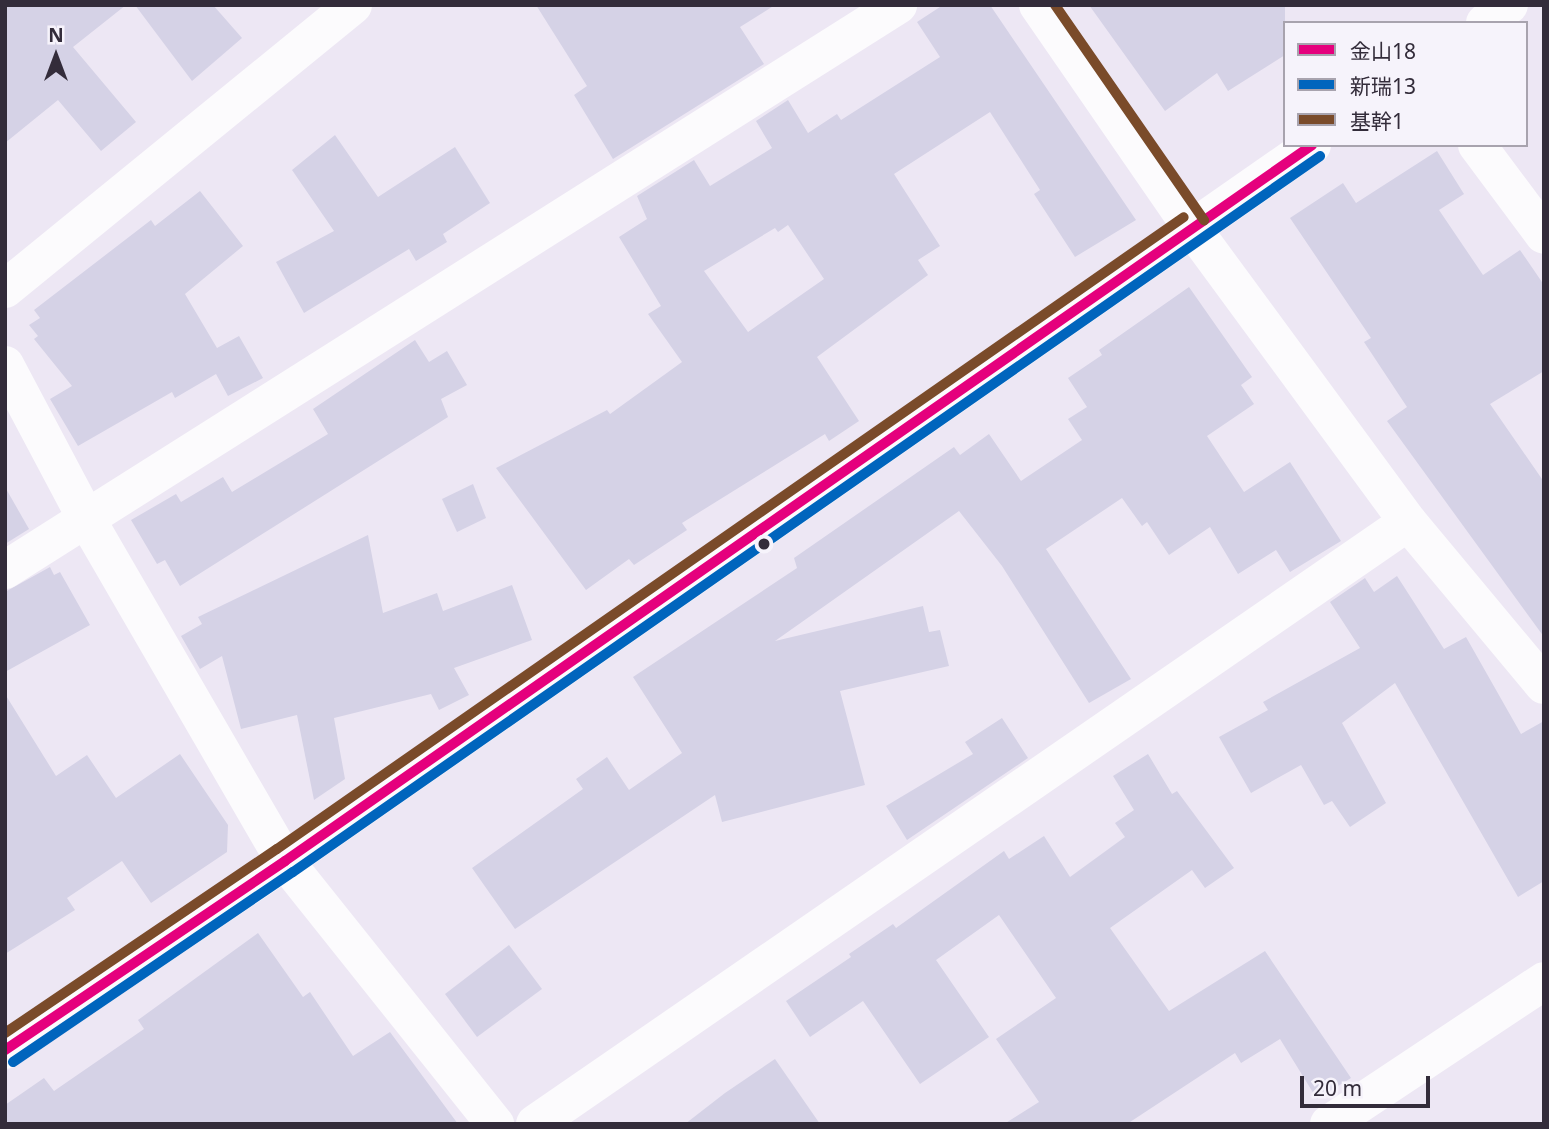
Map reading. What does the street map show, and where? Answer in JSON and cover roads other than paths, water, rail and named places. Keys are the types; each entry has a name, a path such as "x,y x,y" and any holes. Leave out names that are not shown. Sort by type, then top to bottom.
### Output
{"street":[{"path":"5,289 353,5"},
{"path":"5,570 898,5"},
{"path":"1038,5 1192,228 1408,522 1544,685"},
{"path":"1488,21 1509,5"},
{"path":"5,1050 285,861 1309,147"},
{"path":"1478,147 1544,235"},
{"path":"5,365 87,520 285,861 495,1124"},
{"path":"535,1124 1408,522"},
{"path":"1329,1124 1544,981"}]}
